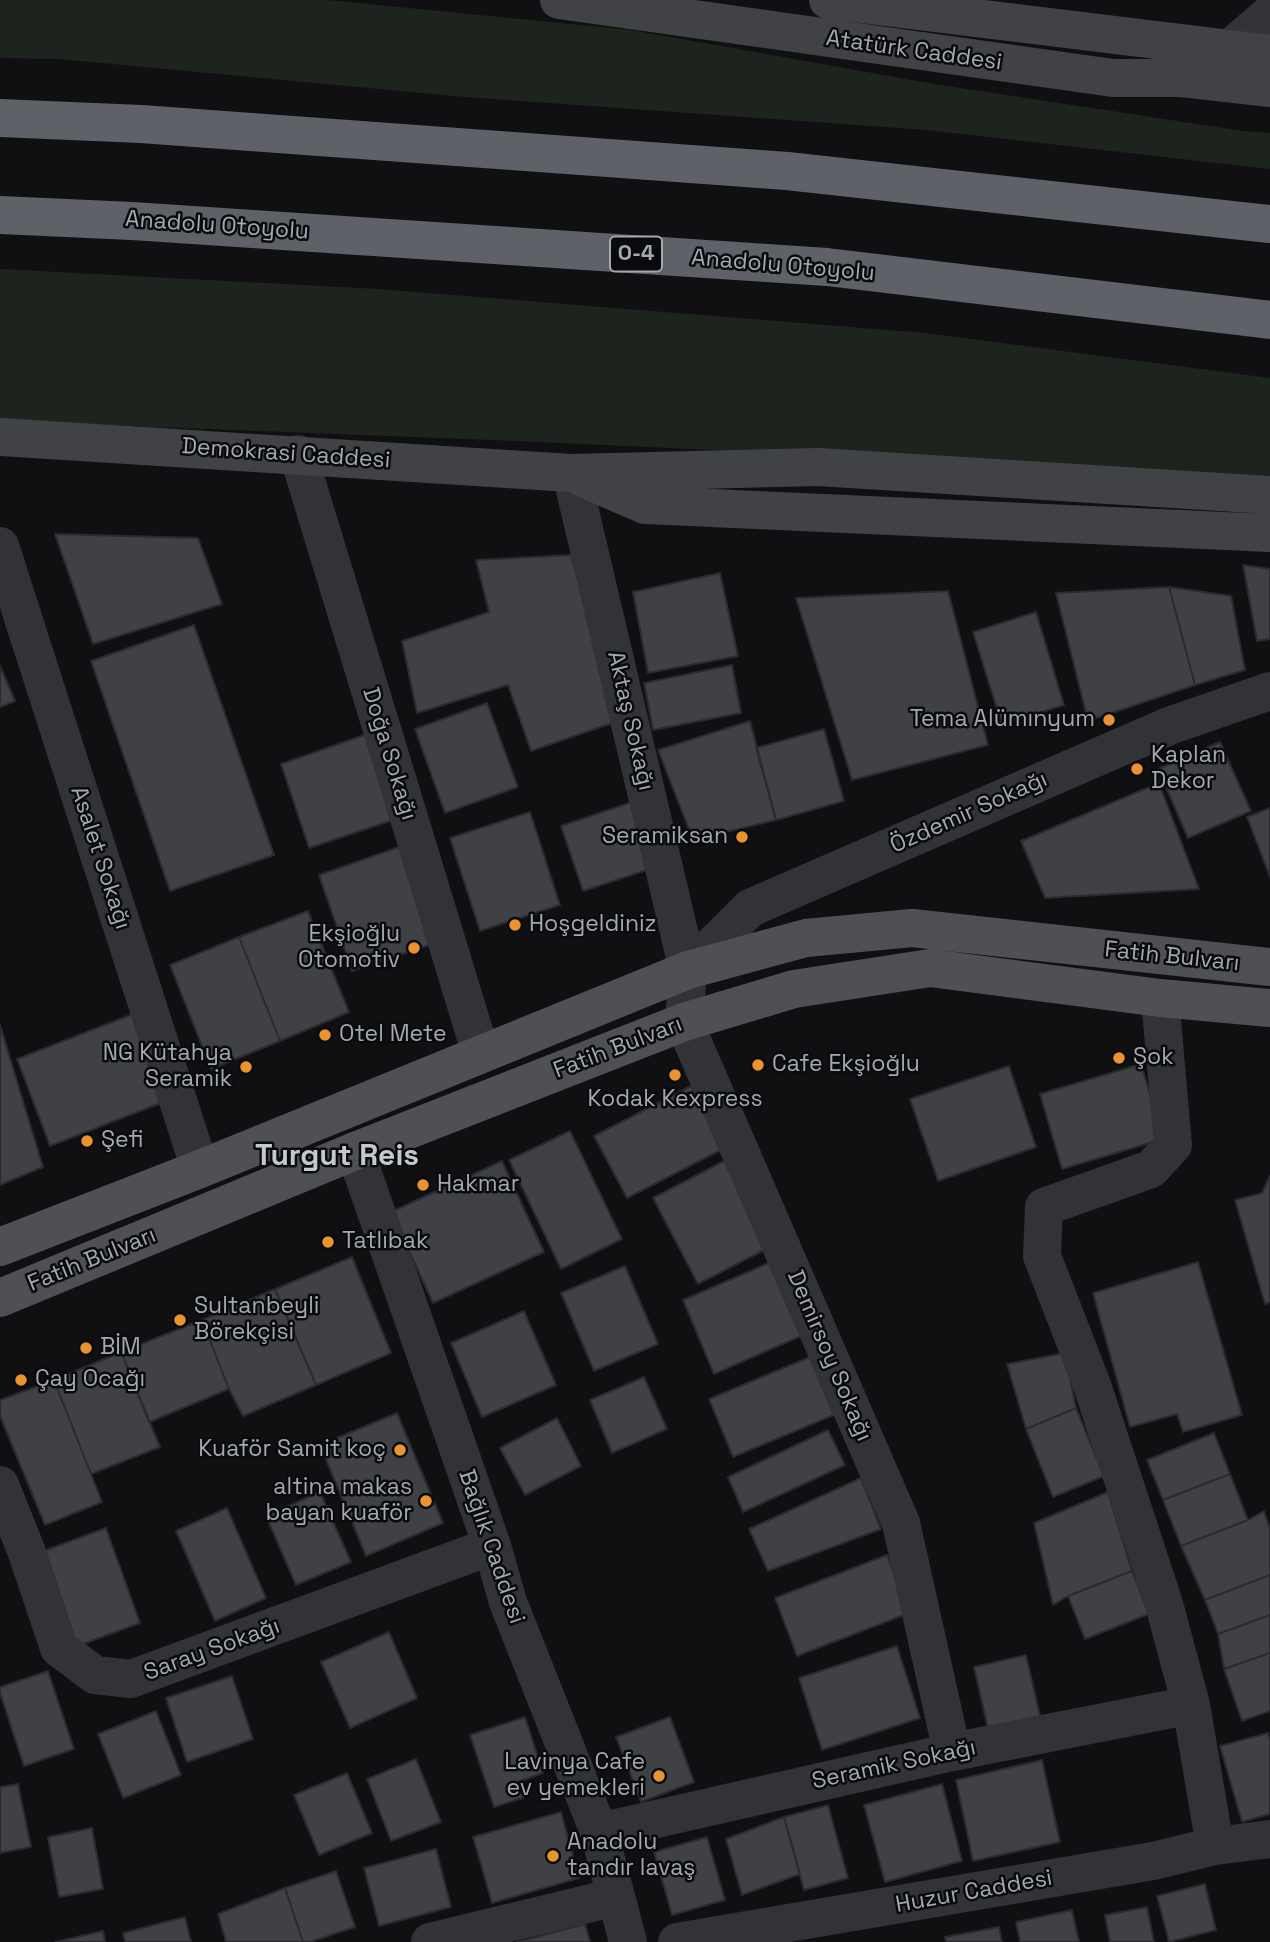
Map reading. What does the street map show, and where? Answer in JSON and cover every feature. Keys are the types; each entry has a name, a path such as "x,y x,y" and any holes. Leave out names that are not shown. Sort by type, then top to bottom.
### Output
{"highway":[{"path":"0,118 155,125 787,171 1270,224"},
{"name":"Anadolu Otoyolu","path":"0,215 132,220 827,267 1270,320"}],"main road":[{"name":"Fatih Bulvarı","path":"0,1247 200,1169 688,970 806,938 912,928 1270,967"},
{"name":"Fatih Bulvarı","path":"0,1298 355,1151 684,1022 794,989 930,968 1160,998 1270,1008"}],"street":[{"name":"Atatürk Caddesi","path":"559,0 1113,78 1182,78 1270,88"},
{"name":"Atatürk Caddesi","path":"828,0 1270,54"},
{"path":"1182,78 1229,49 1270,15"},
{"name":"Demokrasi Caddesi","path":"0,437 571,472 818,467 1270,495"},
{"name":"Doğa Sokağı","path":"298,454 481,1054"},
{"path":"571,472 645,505 1270,533"},
{"name":"Aktaş Sokağı","path":"571,472 688,970"},
{"name":"Asalet Sokağı","path":"0,546 200,1169"},
{"name":"Özdemir Sokağı","path":"688,970 751,908 1169,726 1270,691"},
{"name":"Demirsoy Sokağı","path":"688,970 684,1022 901,1523 952,1752"},
{"path":"1160,998 1173,1145 1150,1169 1044,1207 1042,1256 1096,1398 1164,1604 1191,1705 1215,1846"},
{"name":"Bağlık Caddesi","path":"355,1151 492,1546 508,1602 599,1832 628,1942"},
{"name":"Saray Sokağı","path":"0,1485 26,1550 59,1648 95,1675 131,1679 492,1546"},
{"name":"Seramik Sokağı","path":"599,1832 952,1752 1191,1705"},
{"name":"Huzur Caddesi","path":"677,1942 1153,1861 1215,1846 1270,1839"},
{"path":"430,1942 617,1897"}],"shaded area":[{"path":"0,0 328,0 631,30 934,84 1270,133 1270,169 927,130 465,97 59,59 0,58"},
{"path":"0,269 378,289 925,333 1270,378 1270,479 783,453 0,421"}],"building":[{"path":"55,534 198,538 222,604 93,644"},
{"path":"571,555 621,720 531,751 508,685 417,713 402,641 489,612 476,560"},
{"path":"1243,565 1270,569 1270,639 1257,641"},
{"path":"720,573 738,656 648,673 633,592"},
{"path":"1169,587 1195,685 1088,721 1056,593"},
{"path":"1169,587 1231,596 1245,670 1195,685"},
{"path":"948,591 988,745 852,780 796,598"},
{"path":"1036,612 1064,705 1002,725 973,632"},
{"path":"194,625 274,855 170,891 91,661"},
{"path":"732,665 741,713 653,730 644,683"},
{"path":"0,666 15,701 0,707"},
{"path":"487,703 518,787 445,813 415,729"},
{"path":"750,721 776,820 693,840 658,750"},
{"path":"824,729 844,801 776,820 756,748"},
{"path":"367,734 396,819 309,848 281,764"},
{"path":"1220,742 1251,811 1188,838 1158,769"},
{"path":"1159,783 1199,889 1045,898 1021,841"},
{"path":"632,802 653,868 583,891 561,826"},
{"path":"1270,808 1270,877 1247,817"},
{"path":"530,812 560,905 480,931 450,838"},
{"path":"399,847 432,944 352,971 319,875"},
{"path":"308,911 349,1012 280,1041 239,937"},
{"path":"239,937 280,1041 211,1069 170,965"},
{"path":"133,1014 166,1101 50,1146 17,1059"},
{"path":"0,1025 43,1167 0,1185"},
{"path":"1141,1064 1163,1139 1062,1169 1040,1094"},
{"path":"1009,1066 1036,1147 938,1181 910,1099"},
{"path":"691,1086 723,1149 627,1198 594,1136"},
{"path":"570,1131 622,1239 561,1269 509,1160"},
{"path":"502,1161 544,1252 433,1303 391,1212"},
{"path":"724,1161 768,1248 698,1284 653,1198"},
{"path":"1270,1176 1270,1302 1265,1304 1235,1200 1262,1193"},
{"path":"352,1257 391,1353 316,1385 275,1289"},
{"path":"771,1262 801,1336 714,1374 683,1300"},
{"path":"1198,1262 1242,1415 1183,1432 1177,1414 1130,1427 1093,1293"},
{"path":"625,1266 658,1344 594,1371 561,1293"},
{"path":"275,1289 316,1385 243,1416 229,1389 202,1320"},
{"path":"524,1311 556,1385 482,1417 451,1343"},
{"path":"202,1320 229,1389 149,1422 121,1352"},
{"path":"121,1352 160,1447 91,1474 54,1380"},
{"path":"1065,1353 1076,1408 1026,1429 1007,1364"},
{"path":"810,1357 834,1415 733,1457 709,1399"},
{"path":"644,1377 667,1429 612,1453 590,1400"},
{"path":"54,1380 102,1502 45,1525 0,1416 0,1400"},
{"path":"1076,1408 1104,1476 1053,1497 1026,1429"},
{"path":"397,1413 443,1523 366,1556 320,1445"},
{"path":"557,1418 581,1466 525,1495 500,1448"},
{"path":"828,1430 845,1465 743,1512 728,1477"},
{"path":"1214,1433 1230,1474 1163,1500 1147,1460"},
{"path":"1230,1474 1248,1520 1181,1546 1163,1500"},
{"path":"861,1478 881,1529 768,1571 749,1529"},
{"path":"320,1492 351,1562 296,1585 266,1516"},
{"path":"1108,1492 1132,1571 1068,1596 1053,1605 1034,1523"},
{"path":"227,1508 266,1598 215,1621 176,1531"},
{"path":"1264,1511 1270,1529 1270,1575 1205,1600 1181,1546"},
{"path":"106,1528 140,1623 72,1648 38,1553"},
{"path":"887,1555 909,1613 797,1656 775,1598"},
{"path":"1132,1571 1149,1614 1085,1639 1068,1596"},
{"path":"1270,1575 1270,1615 1218,1634 1205,1600"},
{"path":"1270,1615 1270,1653 1224,1669 1218,1634"},
{"path":"389,1632 417,1698 350,1728 321,1662"},
{"path":"897,1646 920,1718 822,1750 799,1678"},
{"path":"1270,1653 1270,1711 1242,1721 1224,1669"},
{"path":"1026,1655 1040,1716 988,1729 974,1667"},
{"path":"48,1671 74,1749 24,1766 0,1687"},
{"path":"232,1676 253,1739 187,1762 166,1698"},
{"path":"156,1711 181,1775 123,1798 98,1734"},
{"path":"525,1717 543,1773 518,1782 523,1798 494,1807 470,1735"},
{"path":"670,1717 694,1782 641,1802 616,1737"},
{"path":"1268,1733 1270,1814 1242,1822 1220,1746"},
{"path":"416,1759 441,1822 391,1841 367,1779"},
{"path":"1042,1760 1060,1842 973,1861 956,1780"},
{"path":"347,1773 372,1833 319,1855 294,1795"},
{"path":"18,1784 31,1847 0,1853 0,1787"},
{"path":"942,1784 962,1861 885,1882 864,1805"},
{"path":"828,1805 848,1878 804,1890 784,1817"},
{"path":"561,1812 579,1878 492,1903 473,1837"},
{"path":"784,1817 800,1874 742,1895 726,1839"},
{"path":"92,1828 103,1889 59,1897 48,1837"},
{"path":"707,1837 725,1900 672,1915 654,1852"},
{"path":"436,1849 451,1907 379,1926 364,1868"},
{"path":"336,1871 355,1927 303,1942 285,1888"},
{"path":"1205,1884 1216,1930 1169,1942 1157,1896"},
{"path":"285,1888 303,1942 226,1942 218,1914"},
{"path":"1147,1907 1154,1942 1110,1942 1105,1915"},
{"path":"1072,1910 1079,1942 1020,1942 1016,1922"},
{"path":"185,1917 191,1942 125,1942 123,1933"},
{"path":"585,1924 590,1942 517,1942"},
{"path":"999,1927 1002,1942 946,1942 945,1937"},
{"path":"103,1931 105,1942 55,1942"}],"place":[{"name":"Tema Alümınyum","path":"1109,720"},
{"name":"Kaplan Dekor","path":"1137,769"},
{"name":"Seramiksan","path":"742,837"},
{"name":"Hoşgeldiniz","path":"515,925"},
{"name":"Ekşioğlu Otomotiv","path":"414,948"},
{"name":"Otel Mete","path":"325,1035"},
{"name":"Şok","path":"1119,1058"},
{"name":"Cafe Ekşioğlu","path":"758,1065"},
{"name":"NG Kütahya Seramik","path":"246,1067"},
{"name":"Kodak Kexpress","path":"675,1075"},
{"name":"Şefi","path":"87,1141"},
{"name":"Hakmar","path":"423,1185"},
{"name":"Tatlıbak","path":"328,1242"},
{"name":"Sultanbeyli Börekçisi","path":"180,1320"},
{"name":"BİM","path":"86,1348"},
{"name":"Çay Ocağı","path":"21,1380"},
{"name":"Kuaför Samit koç","path":"400,1450"},
{"name":"altina makas bayan kuaför","path":"426,1501"},
{"name":"Lavinya Cafe ev yemekleri","path":"659,1776"},
{"name":"Anadolu tandır lavaş","path":"553,1856"}],"district":[{"name":"Turgut Reis","path":"337,1157"}]}
